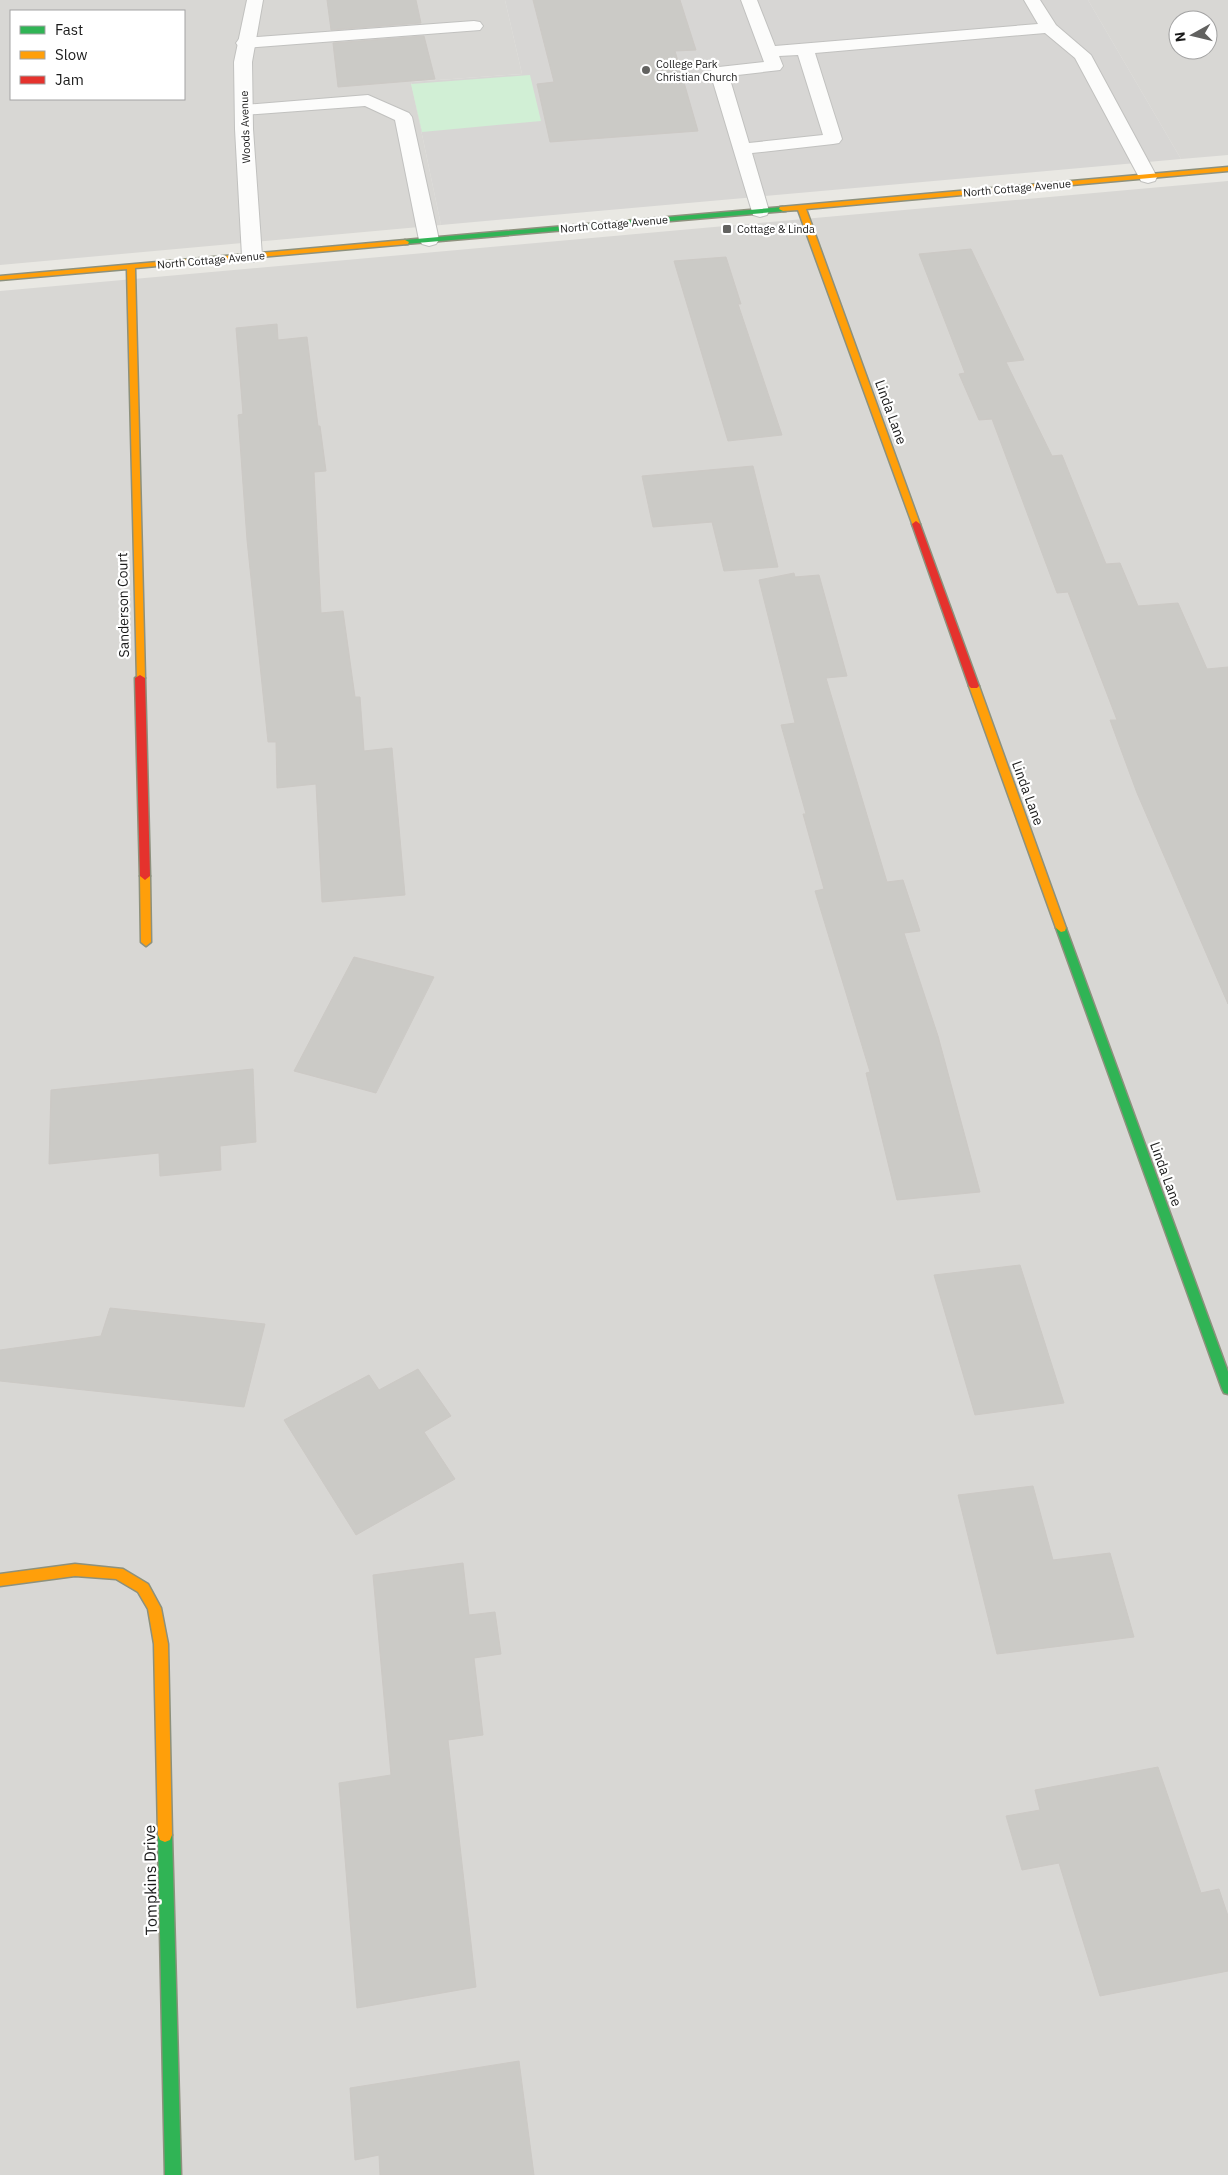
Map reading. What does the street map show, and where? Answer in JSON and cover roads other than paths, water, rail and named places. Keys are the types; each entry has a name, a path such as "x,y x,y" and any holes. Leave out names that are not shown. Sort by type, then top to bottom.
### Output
{"street":[{"name":"Woods Avenue","path":"252,256 242,62 256,0"},
{"path":"749,0 774,66 719,72 760,211"},
{"path":"1032,0 1049,28 1082,55 1148,177"},
{"path":"245,43 474,26"},
{"path":"769,52 1049,28"},
{"path":"743,150 833,139 805,49"},
{"path":"244,110 368,100 404,117 429,240"},
{"name":"North Cottage Avenue","path":"0,278 1228,169"},
{"name":"Linda Lane","path":"801,207 1228,1389"},
{"name":"Sanderson Court","path":"131,267 146,942"},
{"name":"Tompkins Drive","path":"0,1580 75,1570 118,1573 143,1588 154,1608 161,1644 173,2175"}],"place":[{"name":"College Park Christian Church","path":"646,70"},
{"name":"Cottage & Linda","path":"727,229"}]}
